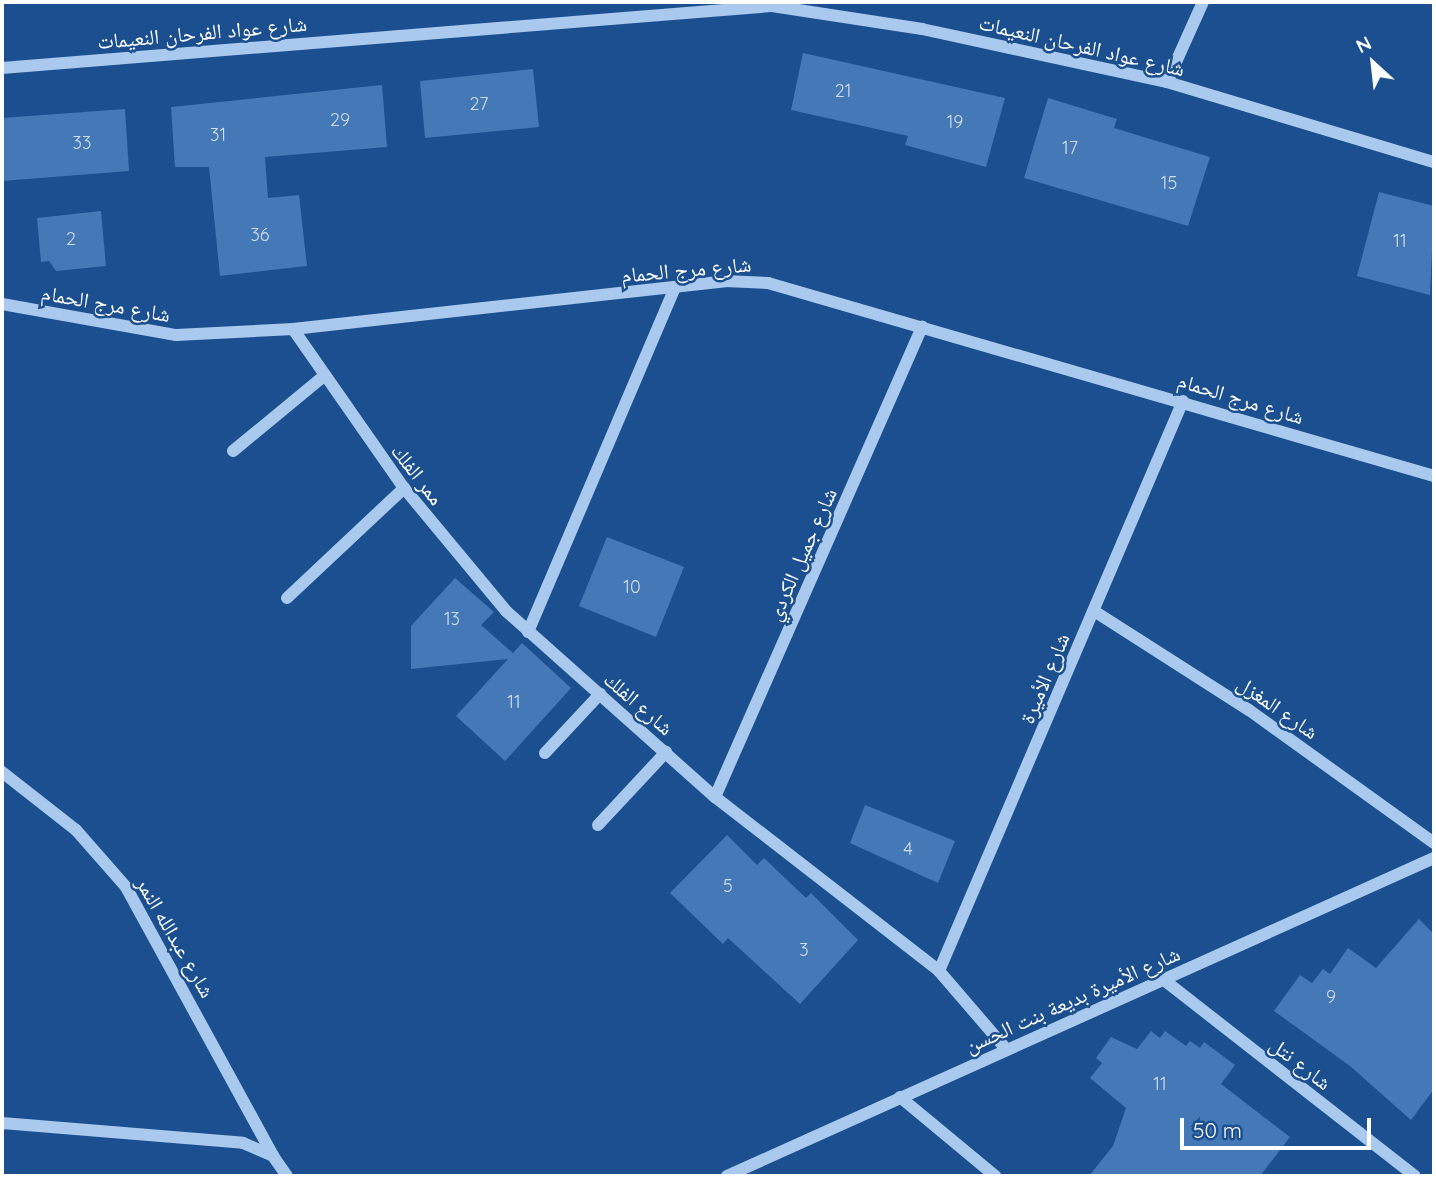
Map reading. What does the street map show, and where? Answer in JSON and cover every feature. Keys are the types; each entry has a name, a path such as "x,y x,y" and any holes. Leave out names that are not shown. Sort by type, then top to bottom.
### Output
{"street":[{"path":"1167,82 1203,2"},
{"name":"شارع عواد الفرحان النعيمات","path":"2,68 772,6 922,29 1167,82 1434,162"},
{"name":"شارع مرج الحمام","path":"2,304 144,333 293,329 676,288 768,283 1183,401 1434,476"},
{"path":"528,632 676,288"},
{"name":"شارع جميل الكردي","path":"715,797 922,327"},
{"name":"ممر الفلك","path":"293,329 404,488 528,632"},
{"path":"233,451 324,376"},
{"name":"شارع الأميرة","path":"939,971 1183,401"},
{"path":"287,598 404,488"},
{"name":"شارع المغزل","path":"1094,611 1250,710 1434,843"},
{"name":"شارع الفلك","path":"528,632 715,797 939,971 1006,1049"},
{"path":"545,753 600,694"},
{"path":"598,825 666,752"},
{"name":"شارع عبدالله النمر","path":"2,772 76,830 127,887 273,1156 287,1176"},
{"name":"شارع الأميرة بديعة بنت الحسن","path":"727,1176 1434,858"},
{"name":"شارع نتل","path":"1164,980 1415,1176"},
{"path":"900,1097 995,1176"},
{"path":"2,1123 212,1139 243,1143 273,1156"}],"building":[{"path":"803,53 1005,98 986,167 905,145 908,136 791,110"},
{"path":"533,69 539,127 425,138 420,81"},
{"path":"382,85 387,147 265,157 268,198 299,195 307,266 220,276 209,167 175,167 171,107"},
{"path":"1048,98 1117,119 1114,128 1210,157 1188,226 1024,178"},
{"path":"125,109 129,171 2,181 2,118"},
{"path":"1379,192 1434,206 1430,295 1357,276"},
{"path":"101,211 106,266 56,271 49,261 41,262 37,218"},
{"path":"607,537 684,567 656,637 579,606"},
{"path":"455,578 494,612 481,625 513,653 522,643 571,688 505,761 456,716 508,659 411,669 411,626"},
{"path":"865,805 955,841 938,883 850,843"},
{"path":"727,835 757,865 764,858 806,898 811,893 858,940 800,1004 728,938 723,944 670,893"},
{"path":"1419,919 1434,934 1434,1089 1411,1120 1350,1066 1274,1011 1300,975 1312,983 1323,969 1330,974 1348,948 1376,968"},
{"path":"1151,1031 1160,1038 1165,1031 1186,1046 1190,1041 1200,1048 1204,1042 1235,1065 1221,1084 1290,1137 1260,1176 1089,1176 1113,1146 1126,1108 1090,1078 1102,1063 1096,1058 1111,1037 1137,1049"}]}
